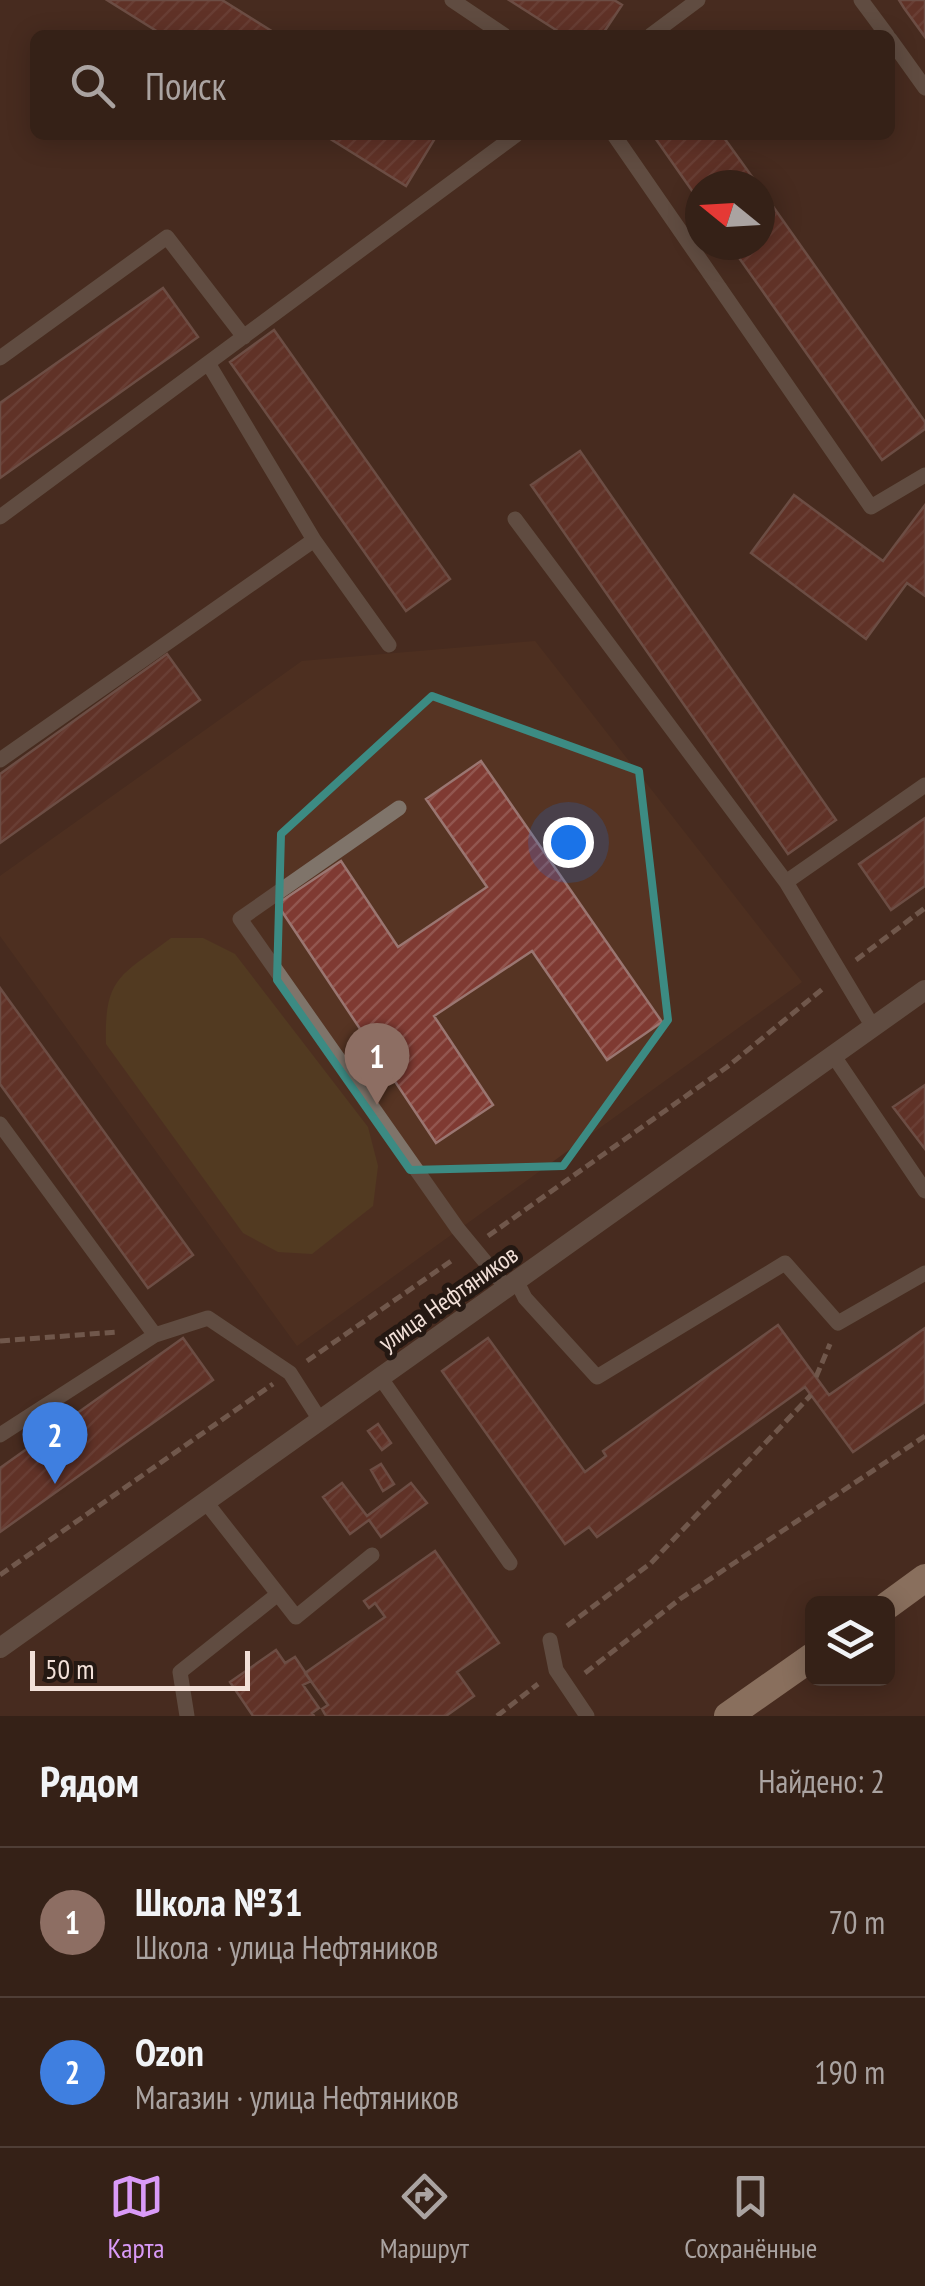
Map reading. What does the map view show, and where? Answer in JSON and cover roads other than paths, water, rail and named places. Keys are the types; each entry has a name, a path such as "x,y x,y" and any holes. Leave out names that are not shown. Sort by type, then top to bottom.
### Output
{"highway":[{"path":"895,1600 925,1578"},
{"path":"728,1716 805,1662"}],"street":[{"name":"улица Нефтяников","path":"0,1648 925,990"}],"lane":[{"path":"452,0 497,30"},
{"path":"658,30 698,0"},
{"path":"862,0 883,30"},
{"path":"895,47 925,88"},
{"path":"0,517 509,140"},
{"path":"617,140 871,507 925,475"},
{"path":"0,358 167,237 244,337"},
{"path":"208,363 314,540 389,645"},
{"path":"514,519 786,882 873,1027"},
{"path":"0,760 314,540"},
{"path":"786,882 925,784"},
{"path":"400,808 240,919 472,1246 597,1378 785,1263 838,1323 925,1272"},
{"path":"833,1055 925,1191"},
{"path":"0,1124 156,1335"},
{"path":"0,1435 156,1335 208,1318 294,1370 320,1420"},
{"path":"380,1377 510,1564"},
{"path":"206,1501 296,1617 372,1556"},
{"path":"187,1716 180,1672 278,1594"},
{"path":"550,1640 556,1670 587,1716"}],"place":[{"name":"Школа №31","path":"377,1105"},
{"name":"Ozon","path":"55,1484"}]}
